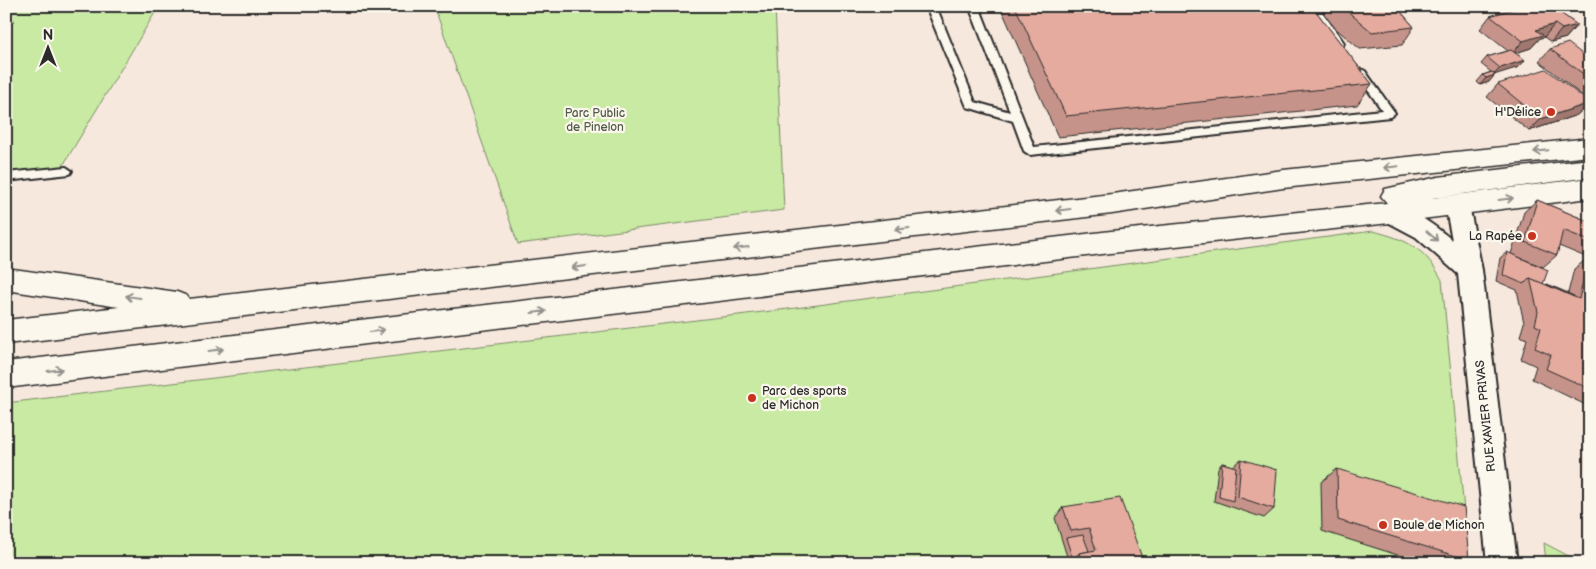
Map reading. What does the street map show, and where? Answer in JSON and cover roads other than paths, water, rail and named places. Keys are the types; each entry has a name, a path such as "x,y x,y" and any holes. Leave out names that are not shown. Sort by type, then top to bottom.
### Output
{"main road":[{"path":"6,332 1112,204 1283,179 1590,146"},
{"path":"1111,242 1245,218 1374,200 1438,187 1590,168"},
{"path":"1112,204 1365,187 1438,187"},
{"path":"6,375 1111,242 1390,213 1590,188"},
{"path":"6,279 216,309"}],"street":[{"name":"RUE XAVIER PRIVAS","path":"1457,205 1470,270 1502,563"},
{"path":"1390,213 1424,230 1470,270"}],"lane":[{"path":"932,6 970,104 1018,119"},
{"path":"974,6 1030,151 1390,113 1357,67"},
{"path":"1313,6 1346,52"},
{"path":"6,177 66,171"}],"place":[{"name":"H'Délice","path":"1551,112"},
{"name":"La Rapée","path":"1532,236"},
{"name":"Parc des sports de Michon","path":"752,398"},
{"name":"Boule de Michon","path":"1383,525"}],"park label":[{"name":"Parc Public de Pinelon","path":"595,120"}]}
